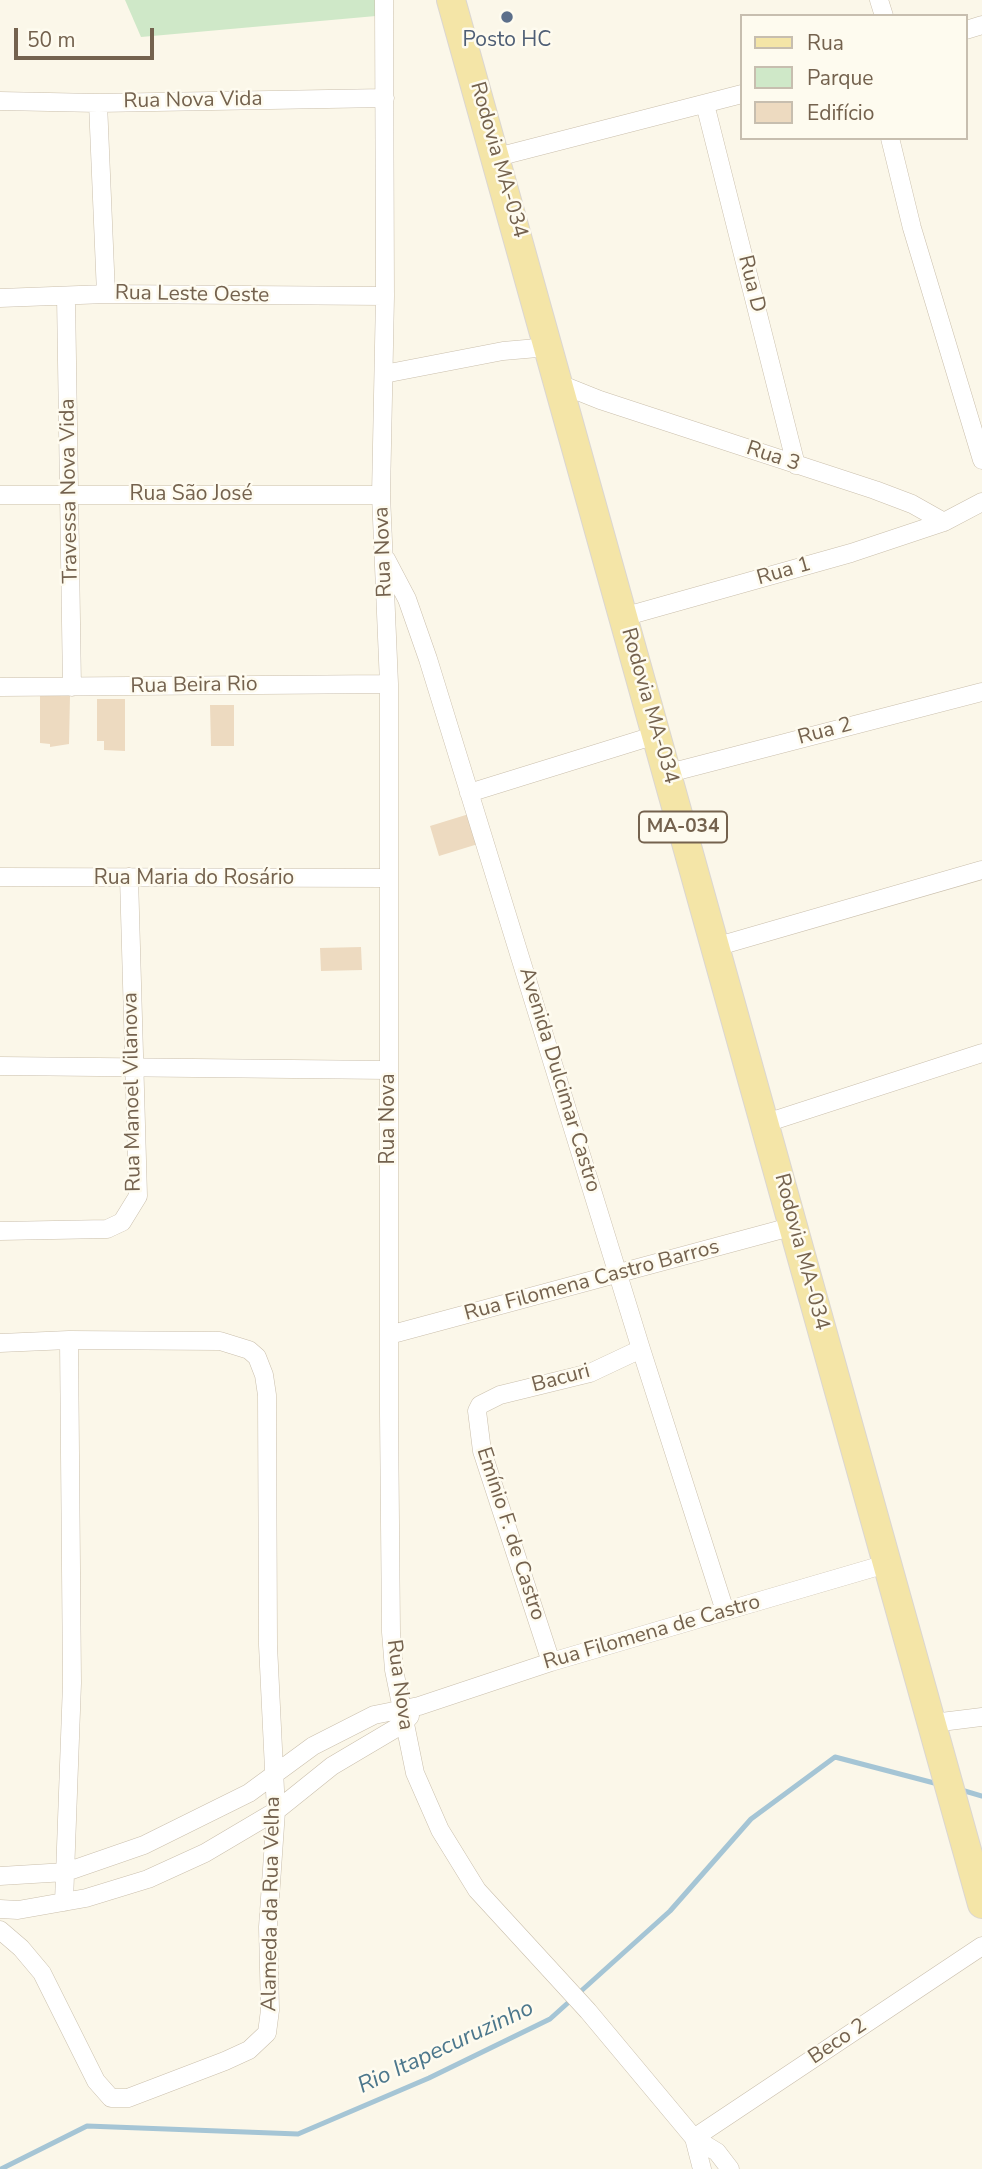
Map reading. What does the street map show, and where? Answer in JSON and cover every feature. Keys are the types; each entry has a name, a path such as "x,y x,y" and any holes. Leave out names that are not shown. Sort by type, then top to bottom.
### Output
{"main road":[{"name":"Rodovia MA-034","path":"451,0 766,1123 886,1564 933,1723"},
{"name":"MA-034","path":"933,1723 982,1904"}],"street":[{"name":"Rua Nova","path":"384,0 385,296 382,495 389,684 391,1633 402,1716 415,1773 454,1855 477,1890 587,2011 694,2138 717,2152 730,2169"},
{"path":"497,157 740,95"},
{"name":"Rua Nova Vida","path":"0,101 98,103 385,99"},
{"path":"98,103 106,294"},
{"name":"Rua D","path":"705,104 796,464"},
{"path":"890,140 912,228 982,460"},
{"name":"Rua Leste Oeste","path":"0,298 106,294 385,296"},
{"name":"Travessa Nova Vida","path":"66,296 72,687"},
{"path":"384,374 503,351 549,346"},
{"name":"Rua 3","path":"559,384 875,490 912,504 944,522"},
{"name":"Rua São José","path":"0,495 382,495"},
{"path":"944,522 982,502"},
{"name":"Rua 1","path":"623,617 850,553 944,522"},
{"name":"Avenida Dulcimar Castro","path":"383,553 411,611 725,1611"},
{"name":"Rua Beira Rio","path":"0,687 389,684"},
{"name":"Rua 2","path":"668,773 982,692"},
{"path":"469,793 656,735"},
{"path":"715,947 982,870"},
{"name":"Rua Maria do Rosário","path":"0,877 388,878"},
{"name":"Rua Manoel Vilanova","path":"0,1231 107,1229 122,1222 138,1196 128,877"},
{"path":"766,1123 982,1053"},
{"path":"0,1066 389,1070"},
{"name":"Rua Filomena Castro Barros","path":"389,1335 794,1226"},
{"path":"64,1902 72,1683 69,1340"},
{"name":"Alameda da Rua Velha","path":"0,1343 69,1340 220,1341 249,1350 257,1357 267,1395 268,1645 276,1811 268,1927 269,2026 264,2039 249,2050 128,2098 111,2098 96,2081 42,1973 22,1948 0,1930"},
{"name":"Bacuri","path":"480,1405 500,1395 590,1373 641,1349"},
{"name":"Emínio F. de Castro","path":"480,1405 477,1414 482,1451 551,1662"},
{"name":"Rua Filomena de Castro","path":"419,1706 551,1662 886,1564"},
{"name":"Alameda da Rua Velha","path":"0,1877 65,1872 144,1845 227,1805 275,1777 336,1731 402,1716 419,1706"},
{"path":"0,1909 18,1910 64,1902 148,1879 205,1853 276,1811 332,1766 402,1716"},
{"path":"933,1723 982,1717"},
{"name":"Beco 2","path":"694,2138 982,1946"},
{"name":"Rua Nova","path":"694,2138 702,2169"}],"green space":[{"path":"125,0 376,0 376,16 141,37"}],"building":[{"path":"40,696 70,696 69,744 50,747 50,744 40,743"},
{"path":"97,699 125,699 125,751 104,750 104,741 97,741"},
{"path":"210,705 234,705 234,746 211,746"},
{"path":"469,814 478,844 439,856 430,826"},
{"path":"361,947 362,970 321,971 320,948"}],"waterway":[{"name":"Rio Itapecuruzinho","path":"1,2169 87,2126 298,2134 429,2078 550,2019 670,1911 751,1819 835,1757 938,1784"},
{"name":"Rio Itapecuruzinho","path":"958,1789 982,1796"}],"place":[{"name":"Posto HC","path":"507,17"}]}
